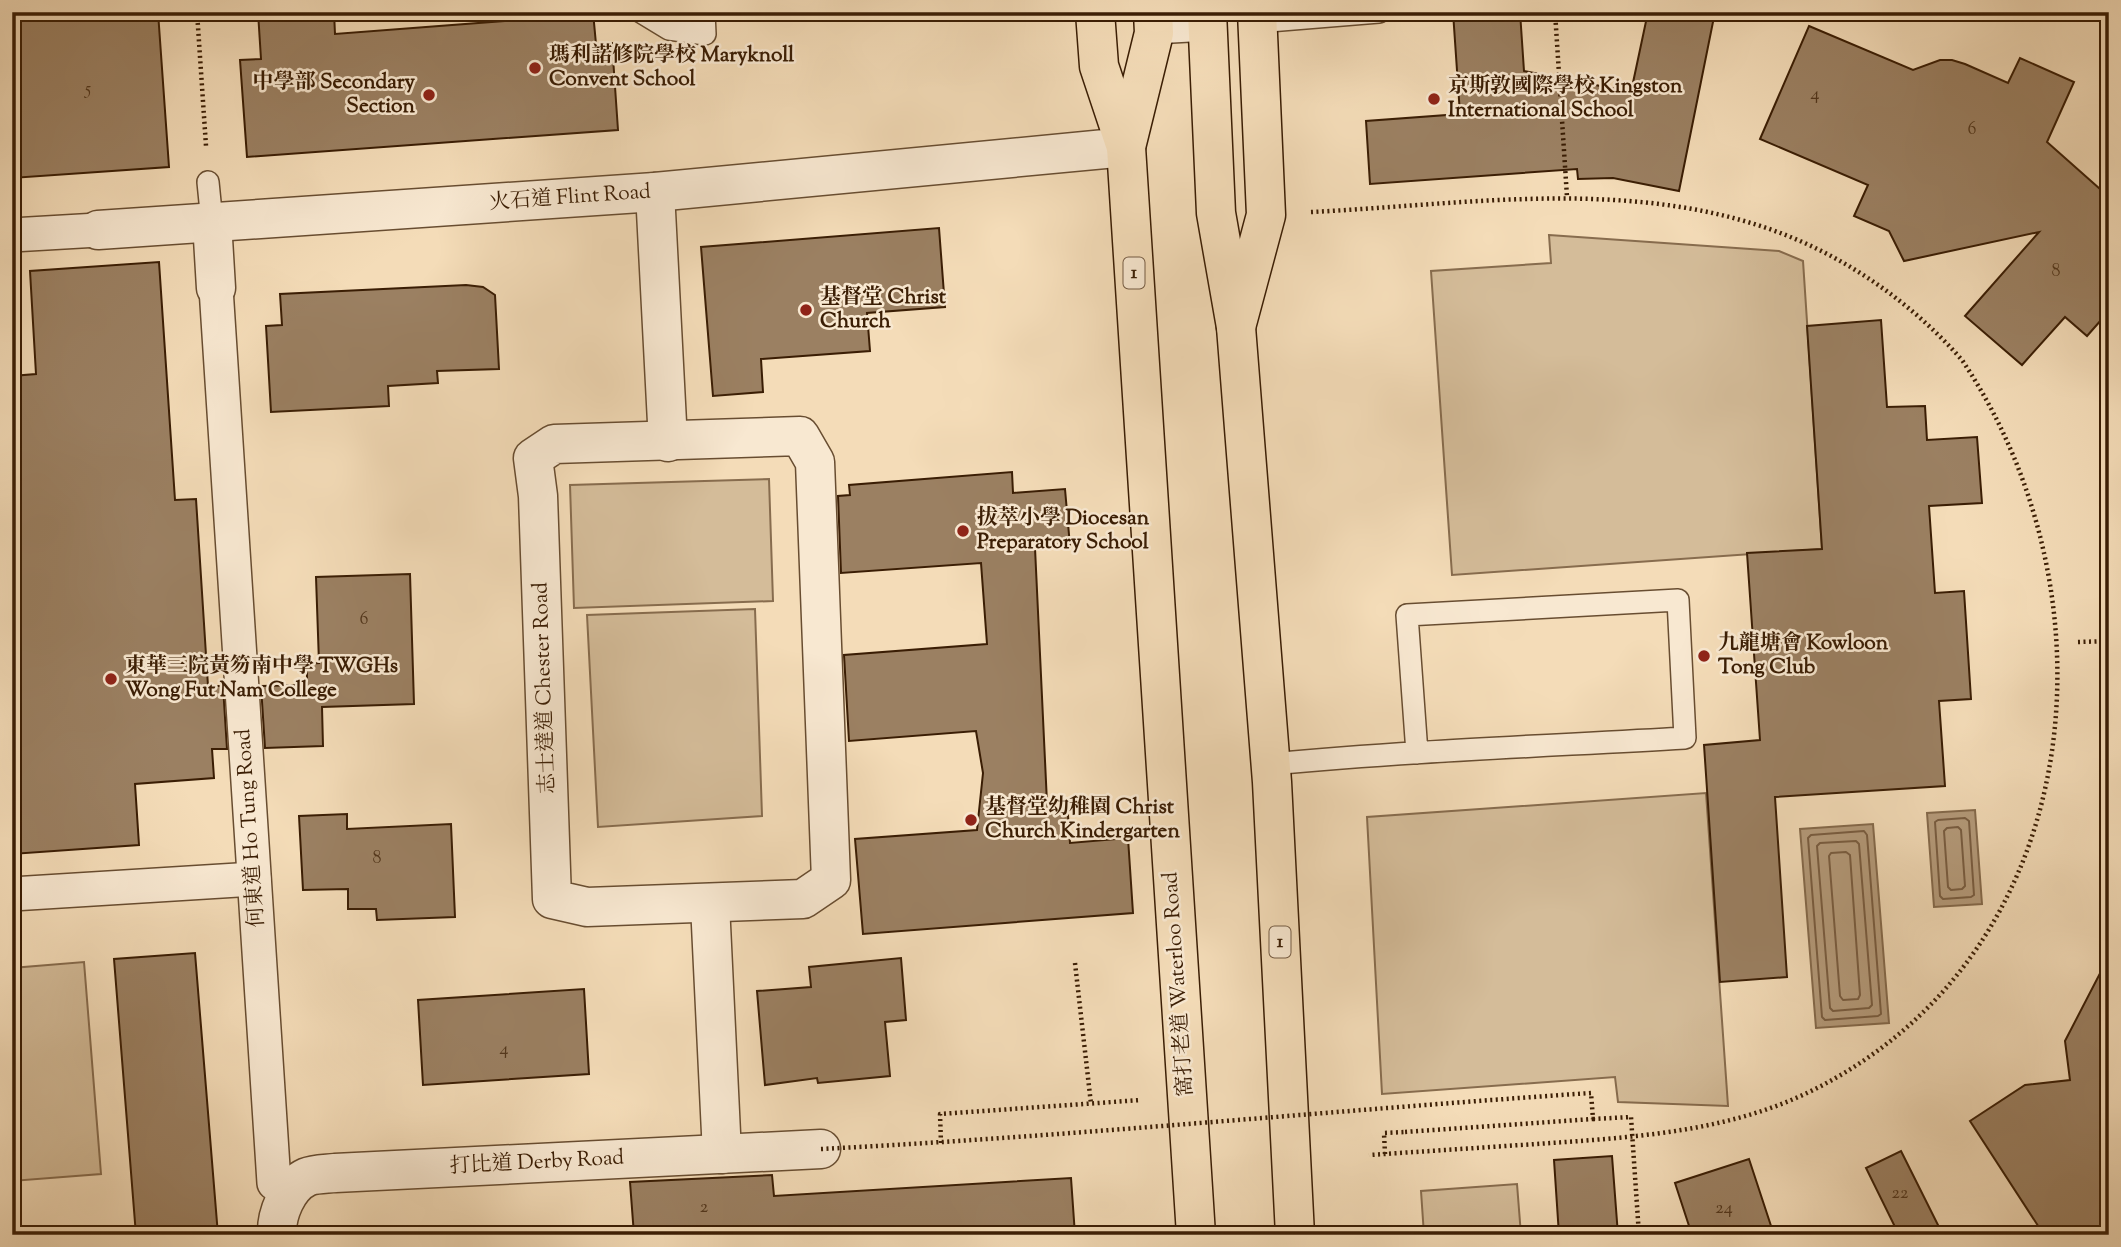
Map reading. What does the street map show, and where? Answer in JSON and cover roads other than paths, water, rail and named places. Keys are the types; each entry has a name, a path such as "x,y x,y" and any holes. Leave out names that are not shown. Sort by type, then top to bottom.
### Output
{"main road":[{"name":"窩打老道 Waterloo Road","path":"1095,12 1099,66 1126,146 1196,1235"},
{"path":"1236,327 1266,215 1257,17"},
{"name":"1","path":"1207,21 1216,213 1236,327 1271,764 1295,1235"},
{"name":"窩打老道 Waterloo Road","path":"1126,146 1153,23"}],"street":[{"name":"火石道 Flint Road","path":"12,235 655,192 1126,146"},
{"path":"655,192 668,442"},
{"name":"何東道 Ho Tung Road","path":"212,222 275,1213"},
{"name":"志士達道 Chester Road","path":"800,436 815,462 831,880 803,899 587,906 552,899 538,496 533,458 554,444 668,442 800,436"},
{"path":"12,894 254,879"},
{"path":"709,904 722,1154"},
{"name":"打比道 Derby Road","path":"275,1213 291,1190 307,1177 335,1173 821,1149"}],"lane":[{"path":"641,12 668,29 705,34 704,12"},
{"path":"1257,17 1378,12"},
{"path":"1153,23 1207,21"},
{"path":"208,182 212,222"},
{"path":"1271,764 1685,738 1678,600 1407,615 1417,753"}],"water":[{"path":"1975,810 1982,904 1934,907 1927,813"},
{"path":"1873,824 1889,1023 1816,1028 1800,829"}],"place":[{"name":"瑪利諾修院學校 Maryknoll Convent School","path":"535,68"},
{"name":"中學部 Secondary Section","path":"429,95"},
{"name":"京斯敦國際學校 Kingston International School","path":"1434,99"},
{"name":"基督堂 Christ Church","path":"806,310"},
{"name":"拔萃小學 Diocesan Preparatory School","path":"963,531"},
{"name":"九龍塘會 Kowloon Tong Club","path":"1704,656"},
{"name":"東華三院黃笏南中學 TWGHs Wong Fut Nam College","path":"111,679"},
{"name":"基督堂幼稚園 Christ Church Kindergarten","path":"971,820"}]}
